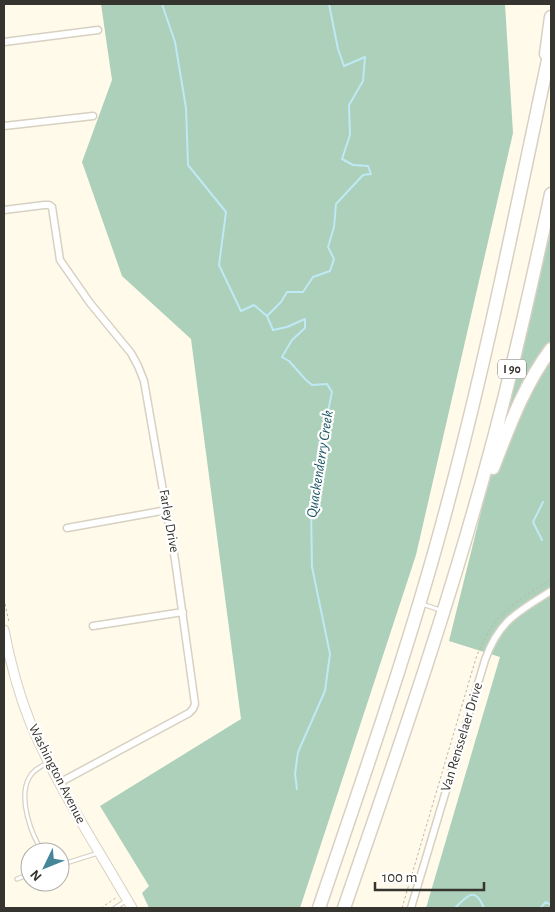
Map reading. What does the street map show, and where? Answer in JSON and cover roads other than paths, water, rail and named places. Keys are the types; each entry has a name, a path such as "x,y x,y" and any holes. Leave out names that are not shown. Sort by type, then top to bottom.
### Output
{"highway":[{"path":"537,111 551,17"},
{"name":"I 90","path":"319,908 419,604 447,505 472,407 551,46"},
{"name":"I 90","path":"344,908 414,702 465,543 525,317 551,194"},
{"path":"465,543 518,405 536,371 551,349"}],"street":[{"path":"4,42 98,30"},
{"path":"4,126 93,116"},
{"name":"Farley Drive","path":"4,210 44,205 52,207 60,260 90,303 132,354 144,381 167,510 195,704 189,712 59,783"},
{"path":"67,528 167,510"},
{"name":"Van Rensselaer Drive","path":"411,908 492,641 499,630 516,613 551,591"},
{"path":"93,626 183,612"},
{"name":"Washington Avenue","path":"7,629 14,672 29,719 59,783 130,904"}],"lane":[{"path":"419,604 444,610"},
{"path":"37,842 33,834 25,790 29,777 37,768 49,762"},
{"path":"70,862 99,853"},
{"path":"115,908 130,904"}],"waterway":[{"path":"162,4 175,42 186,108 188,165 226,212 219,265 241,311 254,305 267,316"},
{"name":"Quackenderry Creek","path":"297,789 295,774 298,752 325,691 330,654 312,567 311,508 326,445 326,421 332,392 327,384 312,385 289,361 282,357 292,340 305,328 305,319 287,327 273,330 267,316 281,302 287,292 303,292 313,277 330,271 334,259 328,247 334,227 336,204 363,175 371,174 368,166 353,165 342,159 350,135 349,105 363,81 365,57 344,66 338,49 329,4"},
{"path":"542,540 533,522 543,502"},
{"name":"Quackenderry Creek","path":"455,908 471,895 478,897 484,908"},
{"name":"Quackenderry Creek","path":"540,908 546,902 551,905"}]}
